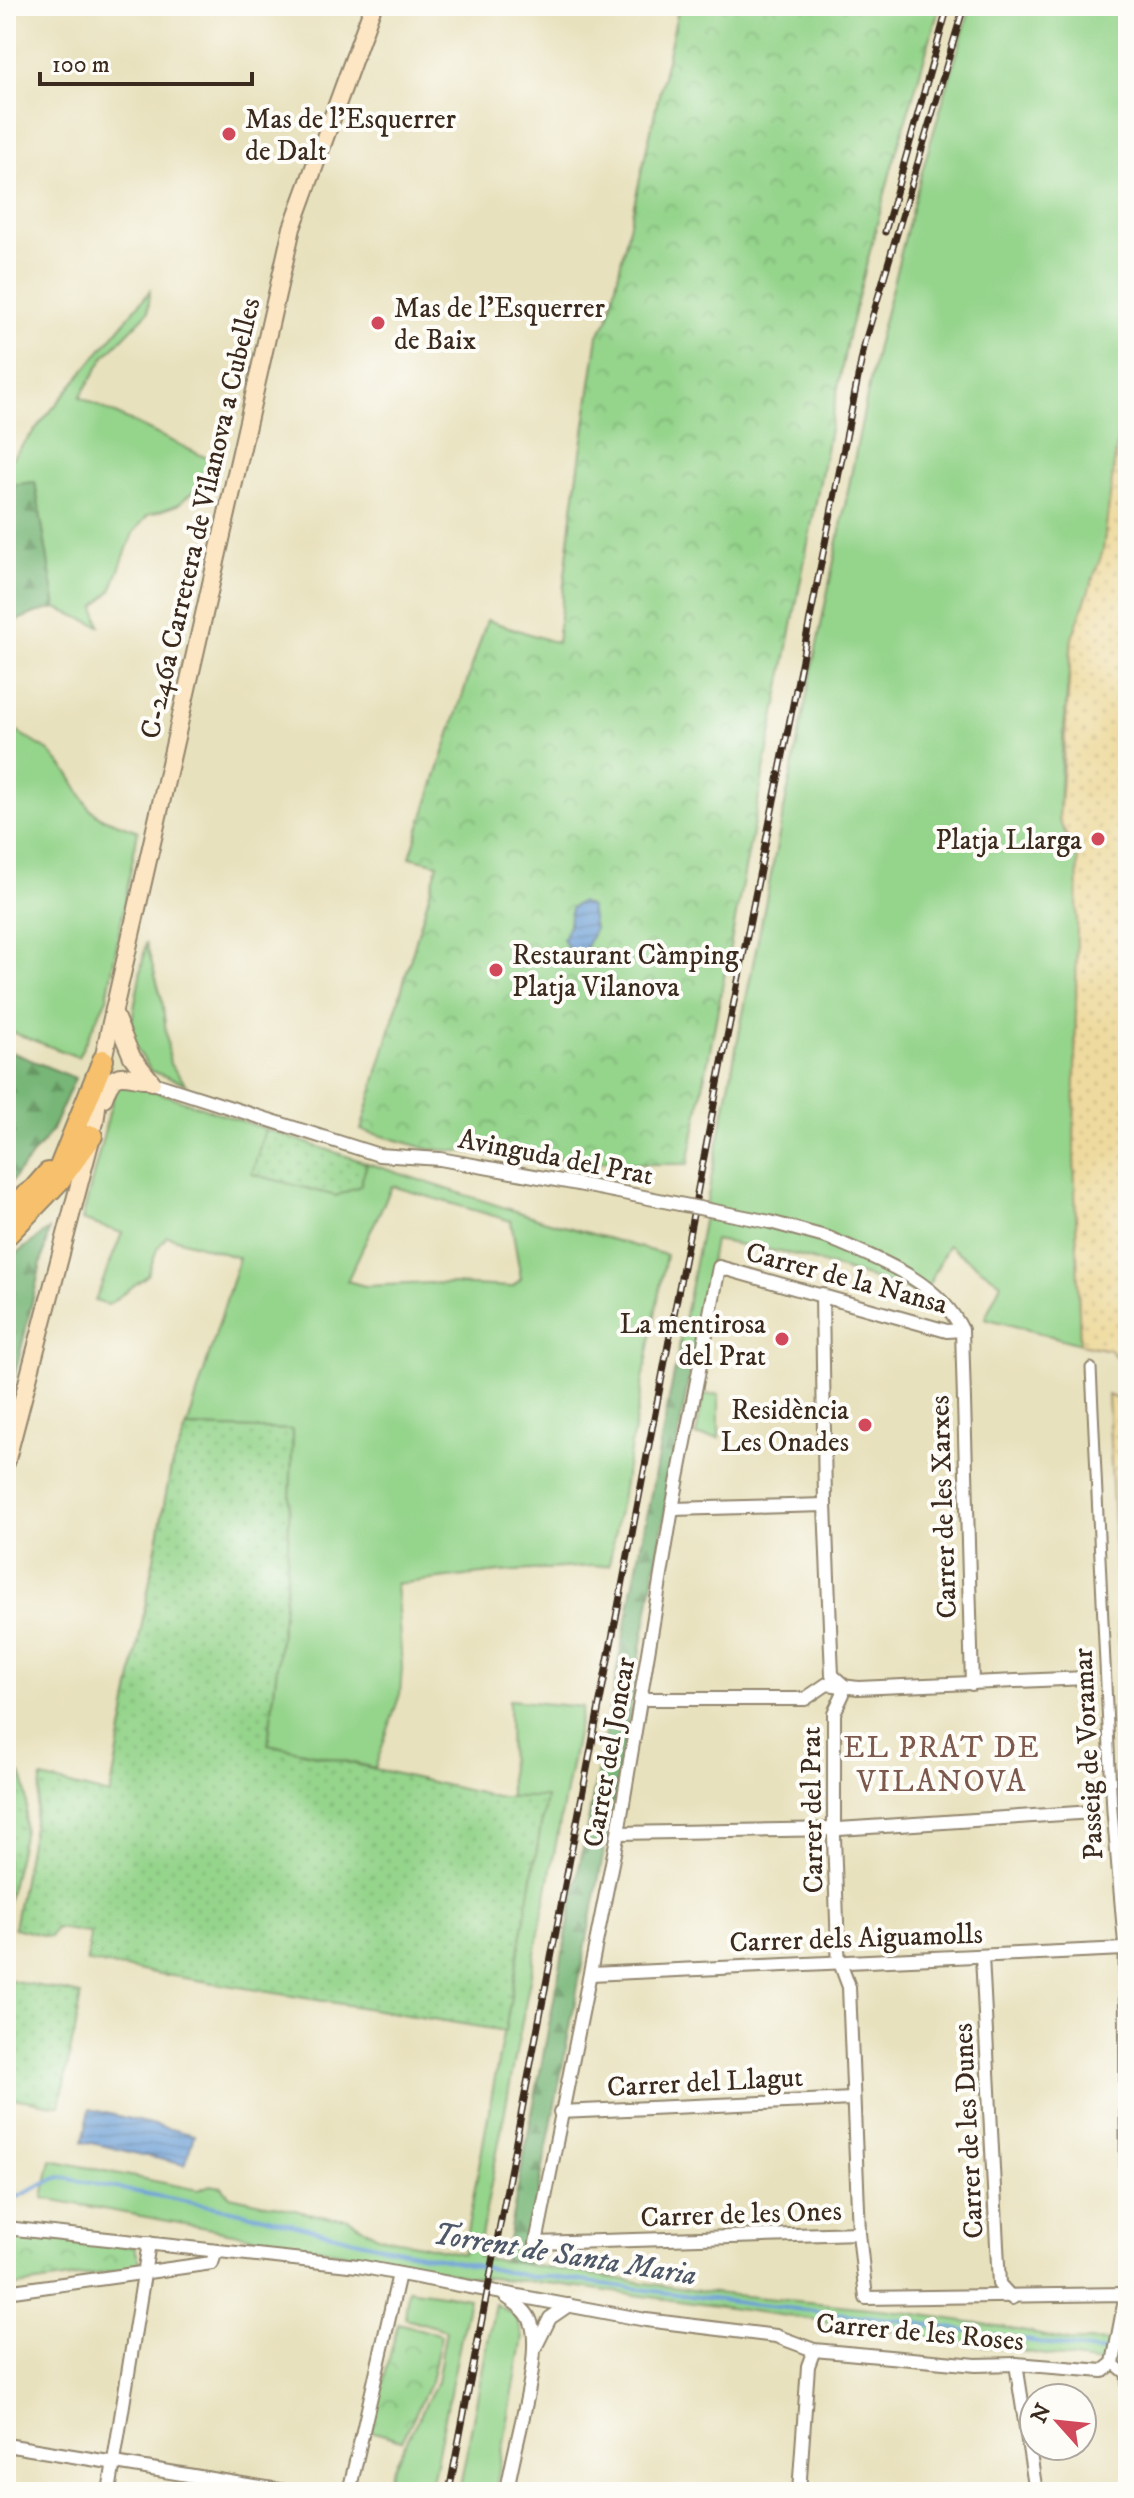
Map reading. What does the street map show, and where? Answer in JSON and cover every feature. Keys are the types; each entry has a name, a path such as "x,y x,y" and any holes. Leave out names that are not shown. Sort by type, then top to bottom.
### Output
{"highway":[{"path":"51,1189 104,1055"},
{"path":"6,1236 51,1189 94,1129"},
{"path":"6,1210 34,1189 67,1148"}],"main road":[{"name":"C-246a Carretera de Vilanova a Cubelles","path":"94,1129 104,1055 292,228 373,6"},
{"path":"114,1014 132,1057 148,1081"},
{"path":"104,1055 118,1049 132,1057"},
{"path":"104,1055 148,1081"},
{"path":"6,1463 109,1082 123,1074 148,1081"}],"street":[{"name":"Avinguda del Prat","path":"148,1081 379,1155 440,1159 578,1184 770,1222 829,1238 919,1281 954,1314 962,1330"},
{"name":"Carrer de la Nansa","path":"719,1267 947,1331 962,1330"},
{"name":"Carrer del Joncar","path":"536,2243 618,1833 643,1699 672,1509 719,1267"},
{"path":"822,1294 825,1505 832,1675 843,1685"},
{"path":"922,1324 938,1315 940,1300"},
{"name":"Carrer de les Xarxes","path":"962,1330 972,1684"},
{"name":"Passeig de Voramar","path":"1091,1368 1112,1811 1124,1949 1126,2294 1119,2336 1110,2364"},
{"path":"672,1509 825,1505"},
{"path":"643,1699 805,1699 827,1684 858,1688 1086,1678"},
{"name":"Carrer del Prat","path":"843,1685 843,1694 834,1713 839,1960 849,1987 859,2233"},
{"path":"618,1833 836,1829 1093,1812"},
{"name":"Carrer dels Aiguamolls","path":"591,1974 1124,1949"},
{"name":"Carrer de les Dunes","path":"982,1956 999,2284"},
{"name":"Carrer del Llagut","path":"560,2112 852,2099"},
{"name":"Carrer de les Roses","path":"6,2228 358,2266 646,2320 776,2336 814,2350 976,2365 1110,2364"},
{"name":"Carrer de les Ones","path":"536,2243 859,2233 866,2298 1126,2294"},
{"path":"109,2492 149,2243"},
{"path":"6,2292 212,2263 216,2251"},
{"path":"349,2492 399,2274"},
{"path":"985,2297 999,2284 1012,2298"},
{"path":"499,2292 519,2305 531,2320 536,2346"},
{"path":"507,2492 536,2346 550,2318 569,2305"},
{"path":"799,2492 808,2366 814,2350"},
{"path":"1016,2364 1036,2492"},
{"path":"1110,2364 1126,2374 1128,2404"},
{"path":"6,2445 291,2492"}],"green space":[{"path":"679,6 940,6 891,170 848,336 688,1164 642,1164 429,1149 361,1130 438,864 410,857 487,620 557,643 598,335 608,320"},
{"path":"971,6 1128,6 1128,311 1119,427 1103,551 1072,638 1061,762 1059,820 1078,859 1074,1152 1080,1344 985,1318 1001,1283 948,1245 924,1295 797,1255 714,1240 694,1349 679,1347 877,346 920,178"},
{"path":"150,291 148,312 105,356 80,397 209,459 203,484 177,505 148,515 133,533 111,591 95,607 100,626 56,608 35,483 6,485 6,465"},
{"path":"35,482 56,608 6,625 6,485"},
{"path":"6,725 49,751 70,775 89,808 100,817 138,831 107,998 78,1057 6,1030"},
{"path":"146,942 162,1000 170,1064 186,1084 151,1071 129,1037"},
{"path":"6,1050 75,1078 51,1132 6,1188"},
{"path":"117,1081 265,1129 253,1173 360,1186 367,1163 543,1220 666,1255 609,1565 500,1572 396,1584 402,1667 400,1694 375,1768 268,1744 286,1586 293,1430 187,1427 239,1258 167,1236 157,1249 148,1275 108,1305 95,1301 122,1233 82,1220","holes":["392,1186 511,1221 521,1279 512,1287 430,1283 365,1286 347,1281"]},
{"path":"265,1129 367,1163 360,1186 336,1196 252,1174"},
{"path":"49,1230 6,1413 6,1261"},
{"path":"679,1347 694,1349 620,1768 542,2172 528,2264 504,2260"},
{"path":"719,1394 719,1438 696,1436 703,1395"},
{"path":"187,1427 293,1430 286,1586 268,1744 496,1797 546,1797 505,2031 87,1962 90,1933 56,1928 50,1937 14,1928 42,1778 110,1795 171,1467"},
{"path":"509,1700 582,1707 477,2257 704,2292 890,2310 1003,2327 1068,2341 1128,2342 1128,2361 1107,2364 557,2284 467,2276 43,2198 51,2160 198,2190 210,2185 222,2187 230,2196 331,2218 346,2218 378,2236 463,2254 546,1797 510,1797"},
{"path":"6,1768 21,1774 26,1803 22,1840 6,1908"},
{"path":"6,1979 81,1995 60,2106 6,2097"},
{"path":"6,2234 134,2247 140,2261 137,2268 10,2287 6,2286"},
{"path":"408,2289 469,2298 430,2492 380,2492 437,2382 446,2330 405,2318"},
{"path":"495,2304 515,2315 523,2337 495,2492 459,2492"},
{"path":"398,2323 441,2335 431,2382 402,2440 371,2431"}],"sand":[{"name":"Platja Llarga","path":"1128,311 1128,1370 1110,1350 1080,1344 1074,1152 1078,859 1059,820 1072,638 1103,551 1119,427"},
{"path":"1128,1377 1128,1842 1108,1395 1119,1400"}],"water":[{"path":"580,902 590,907 594,930 585,949 585,961 576,966 569,961 569,950 563,939 571,908"},
{"path":"90,2109 194,2135 185,2165 83,2141"}],"waterway":[{"name":"Torrent de Santa Maria","path":"6,2202 59,2177 256,2215 371,2244 531,2277 552,2277 749,2304 898,2320 1095,2351 1128,2352"}],"railway":[{"path":"885,232 948,6"},
{"path":"449,2492 725,1047 865,342 964,6"}],"place":[{"name":"Mas de l'Esquerrer de Dalt","path":"229,134"},
{"name":"Mas de l'Esquerrer de Baix","path":"378,323"},
{"name":"Platja Llarga","path":"1098,839"},
{"name":"Restaurant Càmping Platja Vilanova","path":"496,970"},
{"name":"La mentirosa del Prat","path":"782,1339"},
{"name":"Residència Les Onades","path":"865,1425"}],"district":[{"name":"EL PRAT DE VILANOVA","path":"942,1764"}]}
